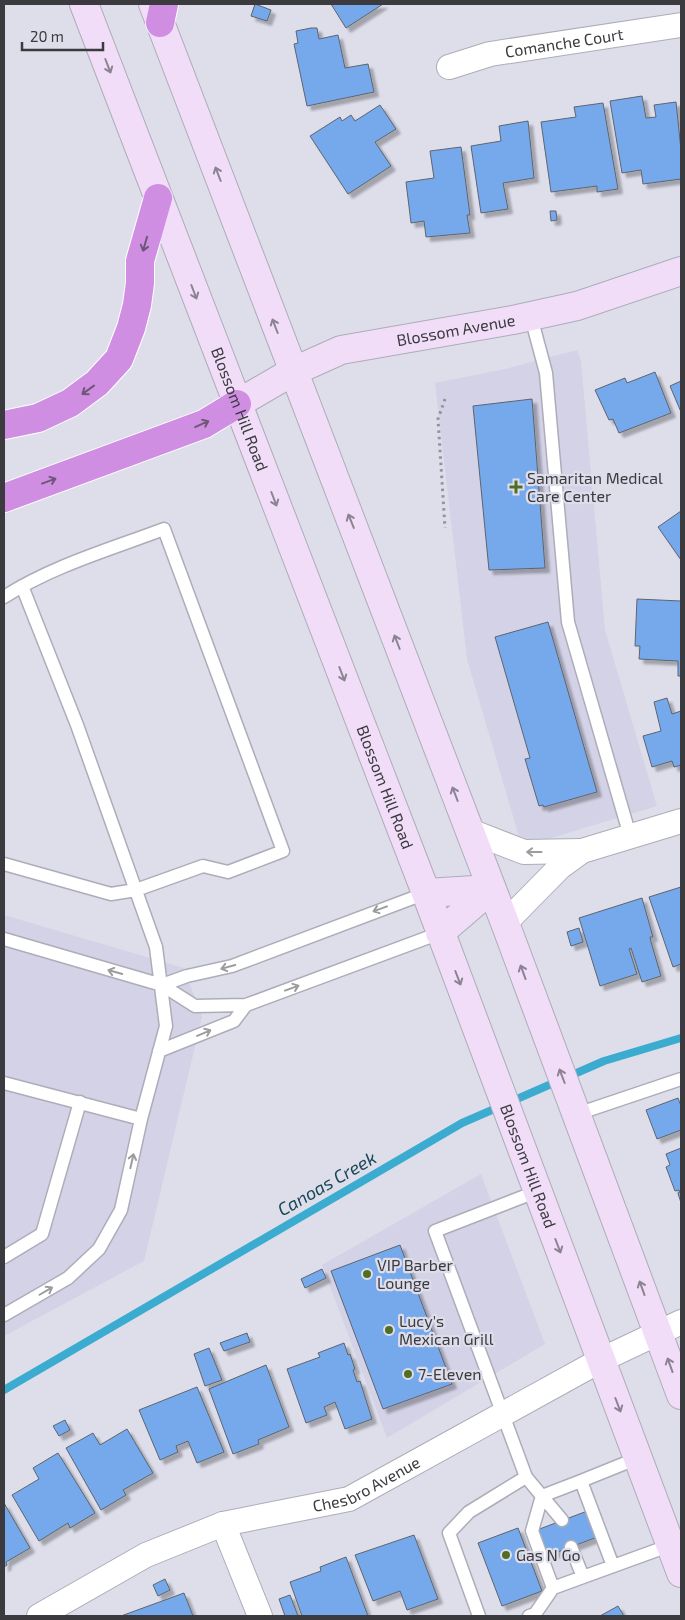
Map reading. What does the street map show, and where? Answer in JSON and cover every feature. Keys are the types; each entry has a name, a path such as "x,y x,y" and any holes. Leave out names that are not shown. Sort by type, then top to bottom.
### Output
{"highway":[{"path":"4,426 38,418 70,403 97,383 119,359 133,320 140,283 140,261 158,198"},
{"path":"4,498 204,424 238,404"}],"main road":[{"name":"Blossom Hill Road","path":"84,4 426,893 681,1573"},
{"path":"159,10 292,372 470,831 549,1044 575,1111 670,1328 681,1396"},
{"name":"Blossom Avenue","path":"238,404 316,359 347,348 531,317 608,297 681,271"},
{"path":"426,893 492,889"},
{"path":"440,933 492,889"}],"street":[{"name":"Comanche Court","path":"449,67 490,54 681,25"},
{"path":"470,831 524,852 582,851 681,821"},
{"path":"505,923 554,872 582,851"},
{"name":"Chesbro Avenue","path":"39,1616 146,1555 223,1524 349,1499 601,1360 670,1328"},
{"path":"223,1524 260,1616"}],"lane":[{"path":"531,317 546,373 568,622 630,836"},
{"path":"4,597 22,586 91,556 164,529 283,851 228,872 203,866 136,890 111,894 4,864"},
{"path":"4,1315 68,1278 99,1249 121,1210 141,1119 166,1026 156,948 78,725 22,586"},
{"path":"162,985 187,976 232,966 426,893"},
{"path":"4,939 162,985 195,1006 246,1005 440,933"},
{"path":"159,1052 234,1020 246,1005"},
{"path":"575,1111 681,1079"},
{"path":"4,1083 141,1119"},
{"path":"4,1256 42,1234 80,1102"},
{"path":"538,1191 435,1231 526,1476 562,1520"},
{"path":"542,1496 638,1458"},
{"path":"480,1616 449,1533 469,1512 526,1476"},
{"path":"581,1481 613,1566"},
{"path":"542,1496 532,1531 554,1588"},
{"path":"529,1616 536,1614 554,1588 671,1545"},
{"path":"572,1547 582,1577"}],"path":[{"path":"445,399 438,419 446,528"}],"shaded area":[{"path":"577,350 581,361 605,630 657,806 522,847 467,659 435,383 505,369"},
{"path":"4,915 184,968 202,1017 144,1261 4,1336"},
{"path":"481,1174 545,1344 387,1438 322,1265"}],"building":[{"path":"255,4 271,10 267,21 251,16"},
{"path":"331,4 383,4 346,28"},
{"path":"317,28 319,39 338,35 345,68 368,64 374,92 307,106 294,44 298,43 296,31"},
{"path":"642,96 646,118 656,117 654,105 676,102 681,150 681,179 643,184 641,170 622,173 610,101"},
{"path":"603,103 618,189 597,192 597,186 551,192 541,122 576,117 574,107"},
{"path":"380,105 396,129 375,142 391,166 348,194 310,136 340,117 342,121 351,115 355,121"},
{"path":"528,121 534,178 503,183 508,209 481,213 471,146 501,141 499,126"},
{"path":"461,147 470,215 467,215 470,233 426,237 424,221 411,223 406,182 434,178 430,151"},
{"path":"550,211 556,211 557,220 551,221"},
{"path":"655,372 671,413 619,433 613,419 609,420 595,390 625,378 627,383"},
{"path":"681,381 681,412 670,386"},
{"path":"532,399 545,568 489,570 473,406"},
{"path":"681,511 681,560 658,527"},
{"path":"637,599 681,601 681,676 678,676 678,661 639,659 640,646 635,646"},
{"path":"548,622 597,792 544,807 543,805 539,806 525,759 530,758 495,637"},
{"path":"667,698 672,714 681,711 681,765 674,767 672,761 652,767 643,736 661,731 654,702"},
{"path":"681,887 681,964 673,967 649,897"},
{"path":"642,898 653,937 650,937 651,942 661,976 642,982 631,948 629,949 637,974 600,986 579,918"},
{"path":"579,928 583,942 571,946 567,932"},
{"path":"678,1098 681,1106 681,1130 657,1139 646,1110"},
{"path":"681,1148 681,1203 678,1193 680,1192 679,1190 675,1191 666,1167 670,1165 666,1154"},
{"path":"400,1245 452,1384 383,1409 331,1271"},
{"path":"322,1269 326,1278 305,1288 301,1279"},
{"path":"247,1333 250,1342 224,1351 220,1343"},
{"path":"344,1343 355,1369 353,1370 357,1382 360,1381 372,1419 345,1429 335,1402 324,1407 327,1415 306,1423 287,1369 320,1357 318,1353"},
{"path":"209,1348 222,1380 205,1386 194,1354"},
{"path":"266,1365 289,1427 258,1440 259,1444 233,1454 209,1389"},
{"path":"197,1387 224,1452 197,1463 188,1441 176,1446 178,1452 160,1460 139,1410"},
{"path":"65,1420 70,1430 59,1436 53,1426"},
{"path":"127,1429 153,1473 123,1490 126,1495 101,1510 66,1448 93,1433 100,1445"},
{"path":"58,1453 95,1513 70,1528 68,1523 39,1541 12,1495 39,1479 33,1468"},
{"path":"4,1503 30,1548 6,1562 7,1565 4,1567"},
{"name":"Gas N Go","path":"590,1510 600,1536 547,1556 537,1530"},
{"path":"518,1528 542,1591 502,1606 478,1543"},
{"path":"414,1535 438,1599 407,1610 400,1591 373,1601 355,1555"},
{"path":"346,1557 368,1616 302,1616 290,1582 321,1571 320,1567"},
{"path":"165,1579 170,1590 158,1596 153,1585"},
{"path":"184,1593 193,1616 121,1616"},
{"path":"290,1595 298,1616 285,1616 279,1599"},
{"path":"618,1606 624,1616 600,1616"}],"waterway":[{"name":"Canoas Creek","path":"4,1390 462,1123 604,1061 681,1038"}],"place":[{"name":"Samaritan Medical Care Center","path":"516,487"},
{"name":"VIP Barber Lounge","path":"367,1274"},
{"name":"Lucy's Mexican Grill","path":"389,1330"},
{"name":"7-Eleven","path":"408,1374"},
{"name":"Gas N Go","path":"506,1555"}]}
